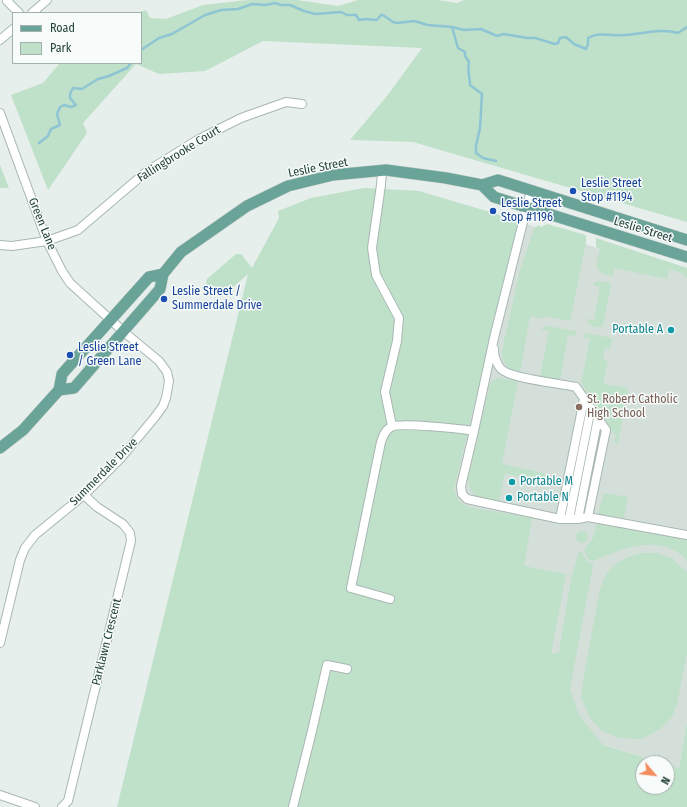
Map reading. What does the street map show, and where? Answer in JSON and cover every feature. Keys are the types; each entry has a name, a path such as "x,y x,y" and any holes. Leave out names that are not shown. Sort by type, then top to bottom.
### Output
{"main road":[{"name":"Leslie Street","path":"59,390 74,388 124,332 160,289 163,274 181,252 247,206 288,186 333,175 382,171 446,178 482,185 498,180 687,240"},
{"name":"Leslie Street","path":"482,185 494,197 687,257"},
{"name":"Leslie Street","path":"0,448 23,430 59,390 62,374 149,277 163,274"}],"street":[{"path":"6,0 18,12"},
{"path":"33,12 48,0"},
{"path":"0,40 12,30"},
{"name":"Fallingbrooke Court","path":"0,245 12,246 47,240 78,230 146,172 200,139 241,118 286,102 302,104"},
{"name":"Green Lane","path":"0,113 47,240 62,271 70,284 124,332"},
{"path":"382,171 382,185 372,248 376,275 399,318 397,341 385,392 392,426"},
{"path":"531,190 494,338 461,486 462,494 467,499 560,518 578,519 588,517 687,535"},
{"name":"Summerdale Drive","path":"0,643 20,560 26,548 35,535 84,495 120,459 163,406 169,381 167,372 160,361 124,332"},
{"path":"494,338 495,359 502,370 516,376 576,387 606,430 588,517"},
{"path":"560,518 584,399"},
{"path":"569,519 591,408"},
{"path":"578,519 598,418"},
{"path":"390,599 351,588 384,433 392,426 450,428 474,431"},
{"name":"Parklawn Crescent","path":"62,807 68,801 131,541 130,533 123,524 97,507 84,495"},
{"path":"293,807 327,665 347,669"},
{"path":"0,795 34,807"}],"shaded area":[{"name":"St. Robert Catholic High School","path":"520,222 600,249 679,272 687,278 687,722 679,768 675,767 675,755 637,755 434,693 447,498"}],"green space":[{"path":"248,0 297,0 338,6 358,0 437,0 457,3 464,0 687,0 687,222 413,142 350,140 387,96 422,48 263,41 205,71 159,74 136,64 142,64 142,12 140,12 146,10 150,18 166,19 203,5"},
{"path":"59,64 136,64 83,123 87,133 48,190 11,95 43,83"},
{"path":"0,165 9,188 0,188"},
{"path":"364,188 419,191 517,220 517,238 495,316 454,489 458,500 468,507 532,518 524,566 566,574 551,654 559,652 571,580 578,554 581,551 587,561 593,565 570,689 579,715 603,745 636,755 635,755 635,795 675,795 675,767 679,768 687,722 687,807 117,807 248,274 223,296 218,295 206,283 207,279 236,254 241,254 252,268 279,218 278,211 311,198"},
{"path":"547,224 586,235 586,243 570,321 544,316 543,319 530,316 520,373 507,367 502,357 502,350 520,270 534,229 538,225 541,227"},
{"path":"596,238 687,268 687,278 679,272 669,269 667,279 614,268 613,276 601,273 596,266 600,249 596,247"},
{"path":"598,281 611,284 603,326 593,327 589,324 587,319 594,320 600,287 593,286 594,283"},
{"path":"548,326 576,331 575,336 568,335 560,380 540,377 549,331 542,330 543,327"},
{"path":"586,333 612,338 610,349 605,348 603,360 608,361 603,384 628,388 618,444 614,443 616,435 581,383 590,339 583,337"},
{"path":"497,378 518,381 502,464 543,473 548,478 541,477 540,482 505,473 499,501 478,497 471,491 468,479 490,383"},
{"path":"604,493 628,497 624,518 598,514"},
{"path":"597,523 687,539 687,560 676,551 653,545 641,545 617,551 593,561 588,559 584,550 593,538"},
{"path":"580,531 584,531 588,537 584,543 580,543 576,539 576,535"},
{"path":"657,553 671,558 687,572 687,653 677,704 672,717 660,729 641,739 618,738 601,730 590,718 581,698 584,675 600,589 604,578 612,567 622,560 633,555"}],"waterway":[{"path":"142,49 159,38 172,34 205,15 221,10 238,9 252,4 265,5 275,3 290,5 315,14 341,12 347,15 356,15 359,20 377,20 381,15 383,15 397,23 414,21 428,25 452,27 464,30 481,29 497,36 504,34 535,38 555,44 558,43 560,38 566,37 574,44 586,49 588,38 597,35 620,35 659,31 678,33 687,27"},
{"path":"452,27 458,48 465,52 465,56 469,62 468,68 470,85 482,94 480,128 476,153 483,158 496,161"},
{"path":"39,143 48,136 51,129 60,125 57,114 60,107 64,105 71,107 76,105 70,98 73,88 82,89 98,79 127,68 130,64"}],"place":[{"name":"Leslie Street Stop #1194","path":"573,191"},
{"name":"Leslie Street Stop #1196","path":"493,211"},
{"name":"Leslie Street / Summerdale Drive","path":"164,299"},
{"name":"Portable A","path":"671,330"},
{"name":"Leslie Street / Green Lane","path":"70,355"},
{"name":"St. Robert Catholic High School","path":"579,407"},
{"name":"Portable M","path":"512,482"},
{"name":"Portable N","path":"509,498"}]}
